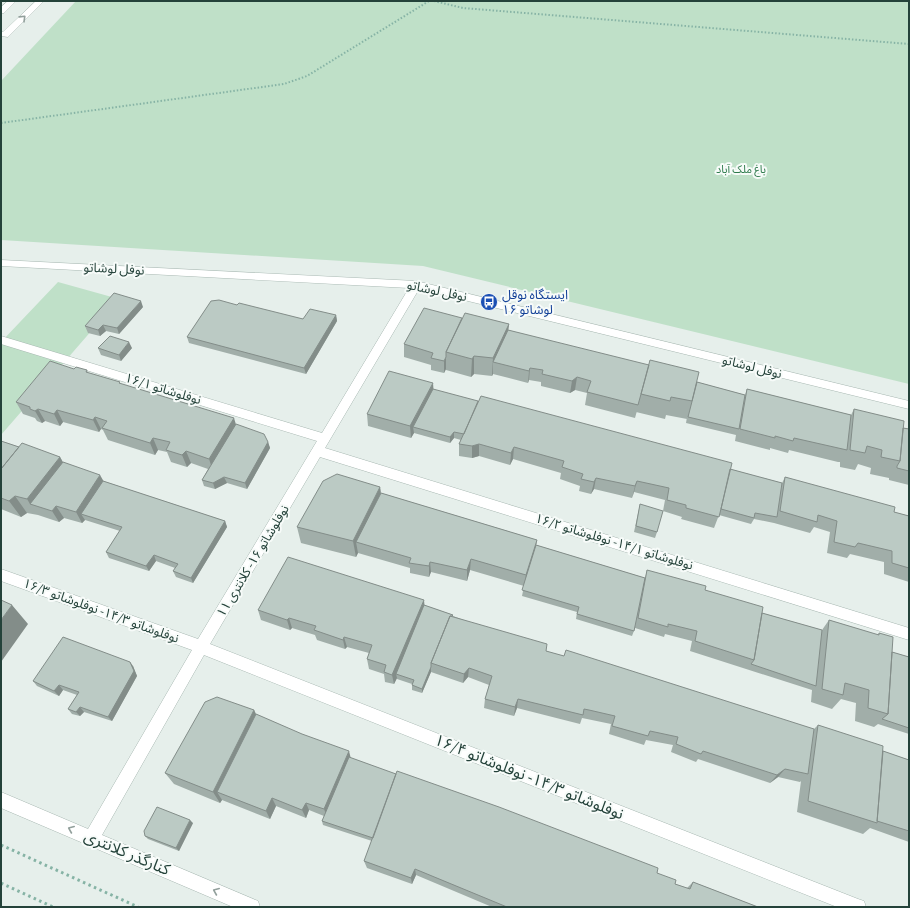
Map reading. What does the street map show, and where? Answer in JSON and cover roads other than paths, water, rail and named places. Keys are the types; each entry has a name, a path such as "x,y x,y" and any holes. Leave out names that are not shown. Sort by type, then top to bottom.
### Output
{"street":[{"path":"1,11 12,1"},
{"path":"1,34 6,35 40,1"},
{"name":"نوفل لوشاتو","path":"1,263 416,284 909,405"},
{"name":"نوفلوشاتو ۱۶- کلانتری ۱۱","path":"92,838 201,647 416,284"},
{"name":"نوفلوشاتو ۱۶/۱","path":"1,340 325,439"},
{"name":"نوفلوشاتو ۱۴/۱- نوفلوشاتو ۱۶/۲","path":"318,451 909,634"},
{"name":"نوفلوشاتو ۱۴/۳- نوفلوشاتو ۱۶/۳","path":"1,575 201,647"},
{"name":"نوفلوشاتو ۱۴/۳- نوفلوشاتو ۱۶/۴","path":"201,647 858,907"},
{"name":"کنارگذر کلانتری","path":"1,800 252,907"}],"place":[{"name":"ایستگاه نوقل لوشاتو ۱۶","path":"489,302"}],"park label":[{"name":"باغ ملک آباد","path":"741,169"}]}
